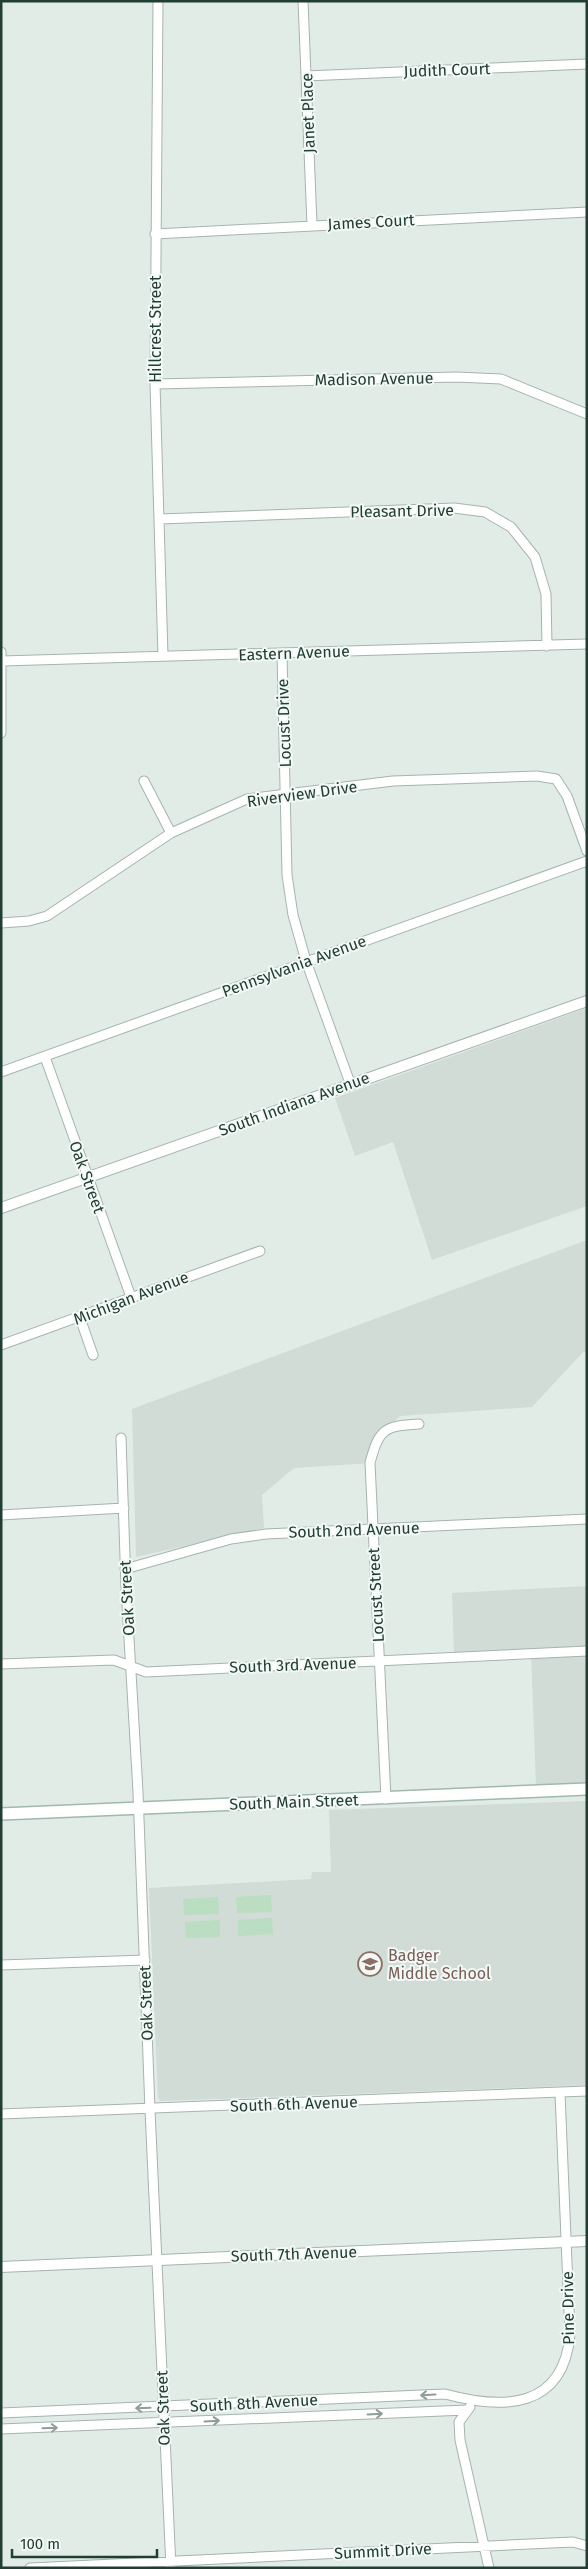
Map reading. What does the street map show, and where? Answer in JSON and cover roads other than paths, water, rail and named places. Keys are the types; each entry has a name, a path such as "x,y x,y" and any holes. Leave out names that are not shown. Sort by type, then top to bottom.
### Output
{"main road":[{"name":"South Main Street","path":"1,1814 587,1790"}],"street":[{"name":"Hillcrest Street","path":"158,1 155,384 163,656"},
{"name":"Janet Place","path":"303,1 312,225"},
{"name":"Judith Court","path":"306,76 587,64"},
{"name":"James Court","path":"155,234 587,212"},
{"name":"Madison Avenue","path":"155,384 457,377 501,379 587,414"},
{"name":"Pleasant Drive","path":"160,519 454,508 485,512 511,527 536,557 546,594 547,646"},
{"name":"Eastern Avenue","path":"2,661 587,644"},
{"path":"1,652 1,734"},
{"name":"Locust Drive","path":"282,653 287,875 293,915 306,961 350,1084"},
{"name":"Riverview Drive","path":"1,923 29,921 47,916 171,833 247,800 393,781 558,776 587,851"},
{"path":"144,781 171,833"},
{"name":"Pennsylvania Avenue","path":"1,1072 587,861"},
{"name":"South Indiana Avenue","path":"1,1208 587,1001"},
{"name":"Oak Street","path":"45,1056 131,1297"},
{"name":"Michigan Avenue","path":"1,1345 80,1318 131,1297 260,1251"},
{"path":"80,1318 93,1355"},
{"name":"Locust Street","path":"386,1799 370,1463 376,1439 394,1425 419,1424"},
{"name":"Oak Street","path":"121,1438 125,1569 139,1807 150,2110 171,2564"},
{"path":"1,1515 124,1508"},
{"name":"South 2nd Avenue","path":"125,1569 231,1538 266,1534 587,1519"},
{"name":"South 3rd Avenue","path":"1,1664 114,1660 131,1665 136,1670 146,1672 587,1651"},
{"path":"1,1964 145,1960"},
{"name":"South 6th Avenue","path":"1,2114 150,2110 587,2091"},
{"name":"Pine Drive","path":"476,2402 521,2401 533,2397 545,2390 558,2376 568,2357 570,2335 560,2092"},
{"name":"South 7th Avenue","path":"1,2267 587,2241"},
{"name":"South 8th Avenue","path":"1,2413 445,2394 476,2402"},
{"path":"476,2402 459,2422 460,2440 489,2568"},
{"name":"South 8th Avenue","path":"1,2429 164,2424 468,2410"},
{"path":"573,2542 587,2539"},
{"name":"Summit Drive","path":"30,2568 171,2564 573,2542 587,2546"}],"place":[{"name":"Badger Middle School","path":"370,1964"}]}
